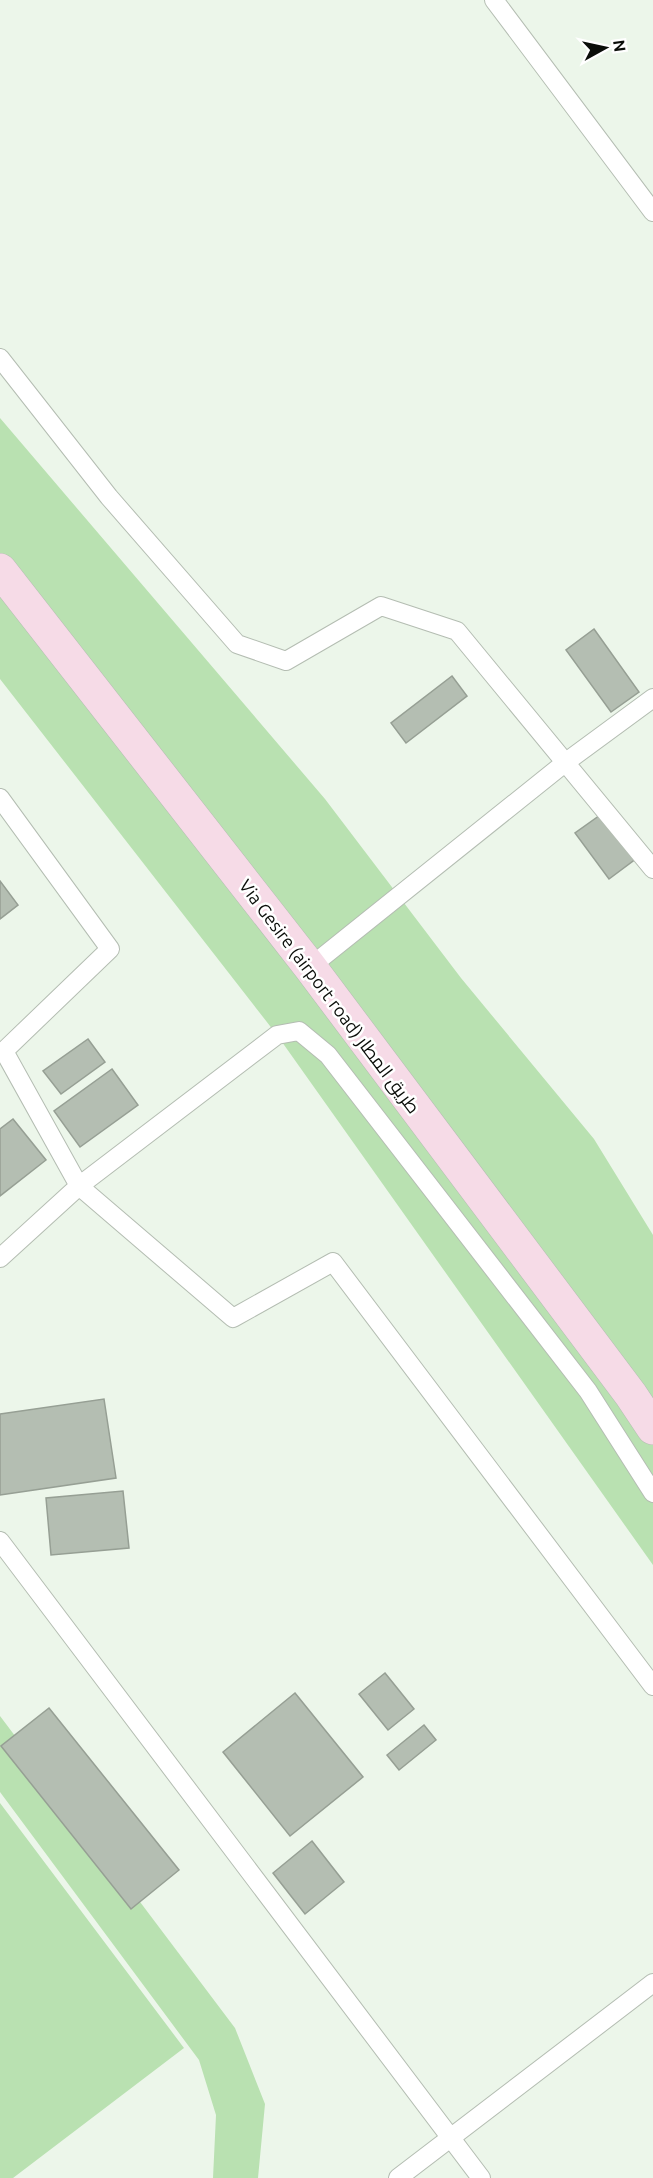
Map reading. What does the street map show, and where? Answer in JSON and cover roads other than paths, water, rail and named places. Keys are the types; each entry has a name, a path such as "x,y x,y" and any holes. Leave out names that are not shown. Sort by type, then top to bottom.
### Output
{"main road":[{"name":"Via Gesire (airport road) طريق المطار","path":"0,570 310,967 631,1395 653,1428"}],"lane":[{"path":"494,0 653,212"},
{"path":"0,358 109,497 237,644 286,661 381,606 457,631 653,869"},
{"path":"310,967 566,762 653,698"},
{"path":"0,798 110,949 4,1051 79,1186 233,1318 333,1262 653,1686"},
{"path":"0,1258 79,1186 277,1035 299,1031 328,1055 588,1391 653,1493"},
{"path":"0,1541 482,2178"},
{"path":"398,2178 653,1983"}]}
